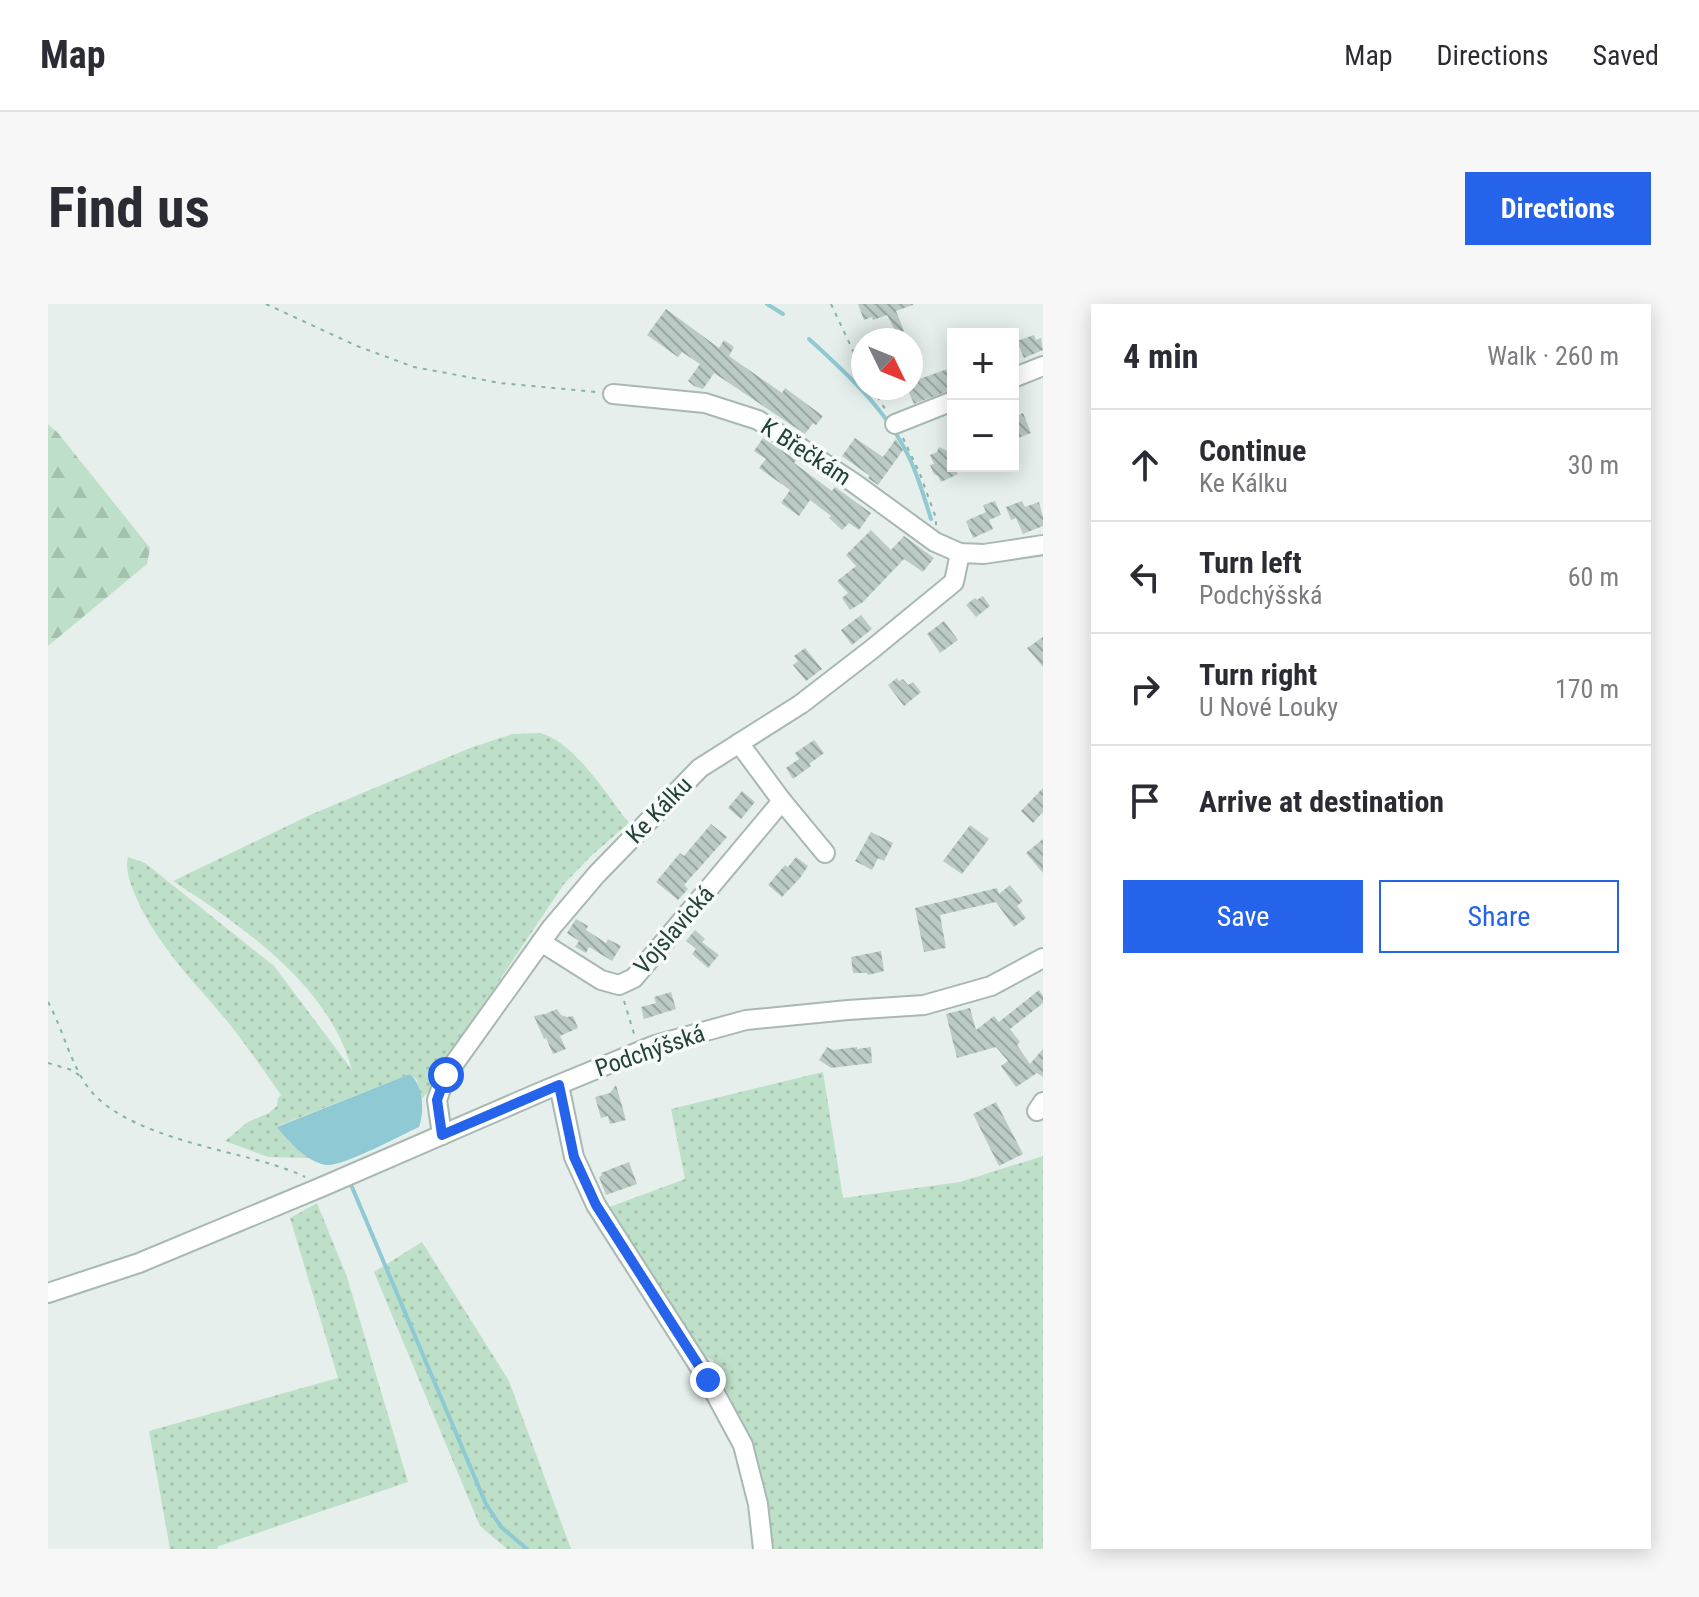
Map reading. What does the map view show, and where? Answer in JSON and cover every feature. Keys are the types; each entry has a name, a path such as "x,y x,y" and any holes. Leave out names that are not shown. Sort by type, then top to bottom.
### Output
{"street":[{"path":"1019,376 1043,366"},
{"name":"K Břečkám","path":"613,394 705,403 758,420 854,483 935,542"},
{"path":"895,424 947,403"},
{"path":"935,542 960,553 984,554 1043,545"},
{"name":"Ke Kálku","path":"442,1135 437,1100 446,1075 541,942 597,874 700,768 801,704 954,582 960,553"},
{"path":"739,743 825,853"},
{"name":"Vojslavická","path":"541,942 601,980 619,985 634,978 782,801"},
{"name":"Podchýšská","path":"48,1293 139,1263 655,1045 746,1020 924,1005 991,986 1043,958"},
{"path":"559,1085 574,1157 596,1205 708,1380 743,1445 758,1504 763,1549"}],"path":[{"path":"266,304 357,346 414,367 500,383 613,394"},
{"path":"831,304 851,346"},
{"path":"880,400 920,474 936,518 935,542"},
{"path":"619,985 640,1052"},
{"path":"48,1002 71,1057 88,1086 106,1105 171,1137 299,1173 324,1186"},
{"path":"48,1063 72,1070 84,1079"}],"green space":[{"path":"48,424 150,548 147,564 48,646"},
{"path":"539,733 565,746 577,757 629,823 564,884 435,1084 421,1100 417,1080 410,1074 278,1126 290,1143 310,1158 268,1157 225,1141 248,1122 269,1113 277,1106 281,1095 229,1024 158,937 133,890 128,857 145,863 274,966 352,1070 341,1039 304,985 254,939 173,881 310,815 470,748 512,734"},
{"path":"823,1072 843,1198 960,1182 1043,1156 1043,1549 770,1549 765,1486 713,1360 699,1353 607,1208 685,1179 671,1109"},
{"path":"317,1203 347,1277 408,1482 217,1549 170,1549 149,1431 338,1378 290,1218"},
{"path":"422,1242 509,1381 571,1549 507,1549 480,1526 374,1272"}],"water":[{"path":"410,1074 418,1085 422,1099 419,1127 358,1156 334,1164 319,1163 298,1150 277,1127"}],"building":[{"path":"858,304 913,304 896,311 903,328 894,328 887,315 864,320"},
{"path":"666,309 719,348 724,340 734,347 729,356 782,393 785,388 823,416 805,434 714,373 703,389 694,386 688,381 700,364 682,352 678,357 647,335"},
{"path":"1034,335 1036,340 1041,338 1043,350 1024,358 1019,340"},
{"path":"947,369 947,391 914,404 912,400 923,400 923,378"},
{"path":"1023,413 1031,433 1019,438 1019,415"},
{"path":"763,438 796,460 794,463 832,491 835,487 871,513 859,530 849,523 842,530 829,518 831,516 810,500 799,516 781,503 790,490 759,468 766,459 754,451"},
{"path":"855,438 883,457 896,439 903,450 878,485 842,456"},
{"path":"939,447 946,450 947,472 958,474 941,482 930,465 934,464 930,455 937,452"},
{"path":"995,501 1001,515 989,520 993,529 973,538 966,521 986,512 983,505"},
{"path":"1022,501 1025,507 1039,502 1043,517 1043,526 1023,534 1016,518 1011,520 1006,507"},
{"path":"871,530 891,550 904,536 934,558 923,572 904,559 863,602 850,610 842,598 848,593 837,581 856,566 846,555"},
{"path":"983,596 990,606 976,617 966,605"},
{"path":"861,615 872,629 852,645 841,630"},
{"path":"944,621 958,640 940,653 927,634"},
{"path":"1043,637 1043,667 1027,648"},
{"path":"805,648 822,669 806,681 793,665 798,661 794,656"},
{"path":"897,678 908,685 913,682 921,692 904,706 888,685"},
{"path":"814,740 824,753 793,779 786,768 799,759 795,753"},
{"path":"1043,788 1043,812 1033,823 1021,811"},
{"path":"742,791 755,802 741,819 728,808"},
{"path":"711,824 727,837 684,885 688,889 678,900 656,882 680,853 684,856"},
{"path":"970,825 989,839 962,874 943,861"},
{"path":"871,832 893,843 884,861 878,858 872,870 855,861"},
{"path":"1043,839 1043,873 1026,853"},
{"path":"796,857 808,866 782,897 768,885"},
{"path":"1010,885 1023,901 1017,906 1026,918 1014,927 996,902 940,915 946,948 924,952 915,908 997,888 999,894"},
{"path":"576,919 606,943 608,939 621,946 612,961 589,947 586,953 575,947 579,941 567,933"},
{"path":"695,930 705,939 702,942 719,955 708,968 692,954 696,949 686,941"},
{"path":"881,951 884,971 868,975 853,973 851,957"},
{"path":"1039,990 1043,1003 1010,1029 1030,1064 1043,1049 1043,1077 1037,1073 1016,1087 1001,1066 1008,1061 996,1047 957,1058 946,1014 970,1008 976,1030 994,1016 999,1022"},
{"path":"671,992 676,1009 644,1019 641,1007 656,1003 654,997"},
{"path":"557,1009 561,1015 573,1016 578,1028 560,1036 566,1049 553,1054 534,1016"},
{"path":"827,1047 833,1050 871,1047 872,1063 831,1068 819,1060"},
{"path":"616,1085 626,1120 610,1124 608,1116 601,1118 595,1097 610,1093"},
{"path":"996,1102 1023,1154 999,1166 973,1114"},
{"path":"629,1162 637,1184 606,1195 599,1177 601,1173"}],"waterway":[{"path":"767,304 783,314"},
{"path":"809,339 870,399 895,433 915,471 931,519"},
{"path":"352,1187 486,1504 501,1527 527,1549"}],"route":[{"path":"446,1075 437,1100 442,1135 559,1085 574,1157 596,1205 708,1380"}]}
